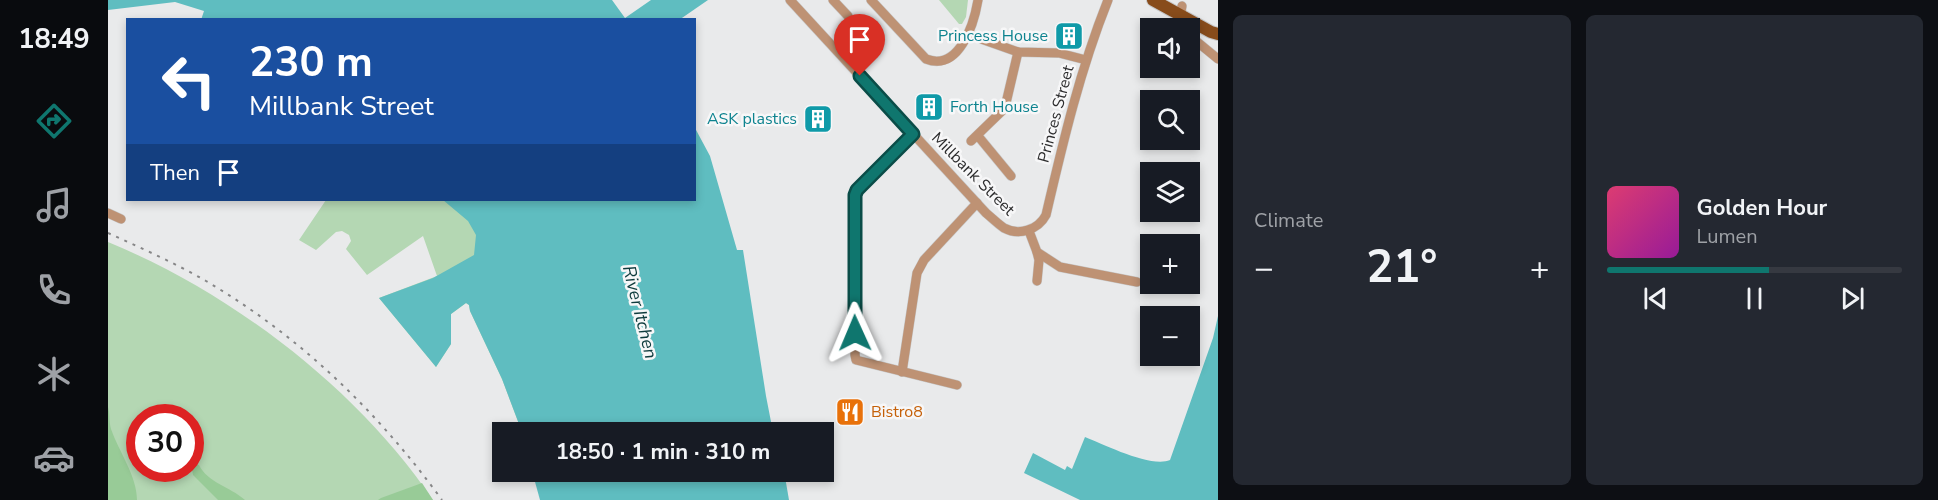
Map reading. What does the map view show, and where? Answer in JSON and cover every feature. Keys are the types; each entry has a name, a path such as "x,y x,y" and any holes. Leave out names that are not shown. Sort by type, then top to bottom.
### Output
{"main road":[{"path":"1154,0 1218,28"},
{"path":"1171,0 1211,32 1218,34"}],"street":[{"name":"Millbank Street","path":"790,0 994,220 1008,230 1029,231 1038,252 1037,281"},
{"path":"833,0 848,16"},
{"path":"871,0 927,59 935,62 947,60 970,35 978,0"},
{"name":"Princes Street","path":"1029,231 1036,227 1046,215 1066,129 1086,60 1108,0"},
{"path":"1180,18 1181,10"},
{"path":"970,35 1018,52 1059,53 1086,60"},
{"path":"1200,44 1218,59"},
{"path":"1011,176 975,139 1003,110 1018,52"},
{"path":"913,134 857,190 855,195 855,355 856,360 957,385"},
{"path":"902,372 917,273 924,260 977,203"},
{"path":"108,213 121,219"},
{"path":"1038,252 1060,267 1137,282"}],"green space":[{"path":"939,0 968,0 966,17 962,24 959,24"},
{"path":"325,201 544,201 523,422 518,422 469,305 466,303 451,314 451,344 436,367 379,298 437,276 423,236 367,275 346,249 351,241 349,235 342,231 336,232 316,250 299,240"},
{"path":"108,242 200,288 288,348 368,420 433,500 108,500"},
{"path":"108,407 111,429 126,463 126,482 134,482 137,500 108,500"},
{"path":"204,472 245,500 218,500 200,482 204,482"},
{"path":"422,483 433,500 378,500 381,498"}],"water":[{"path":"108,0 612,0 625,18 202,18 204,11 175,2 108,10"},
{"path":"651,0 708,0 682,18 625,18"},
{"name":"River Itchen","path":"696,130 710,156 737,250 743,250 771,422 518,422 469,305 466,303 451,314 451,344 436,367 379,298 433,278 474,255 476,235 468,221 444,201 696,201"},
{"path":"1218,316 1218,500 1080,500 1024,473 1033,453 1065,470 1067,466 1072,469 1085,437 1140,458 1162,462 1170,460 1213,338"},
{"path":"535,482 786,482 789,500 540,500"}],"railway":[{"path":"108,233 206,281 274,326 336,378 391,437 442,500"}],"place":[{"name":"Princess House","path":"1069,36"},
{"name":"Forth House","path":"929,107"},
{"name":"ASK plastics","path":"818,119"},
{"name":"Bistro8","path":"850,412"}],"route":[{"path":"855,333 855,195 857,190 913,134 860,76"}]}
